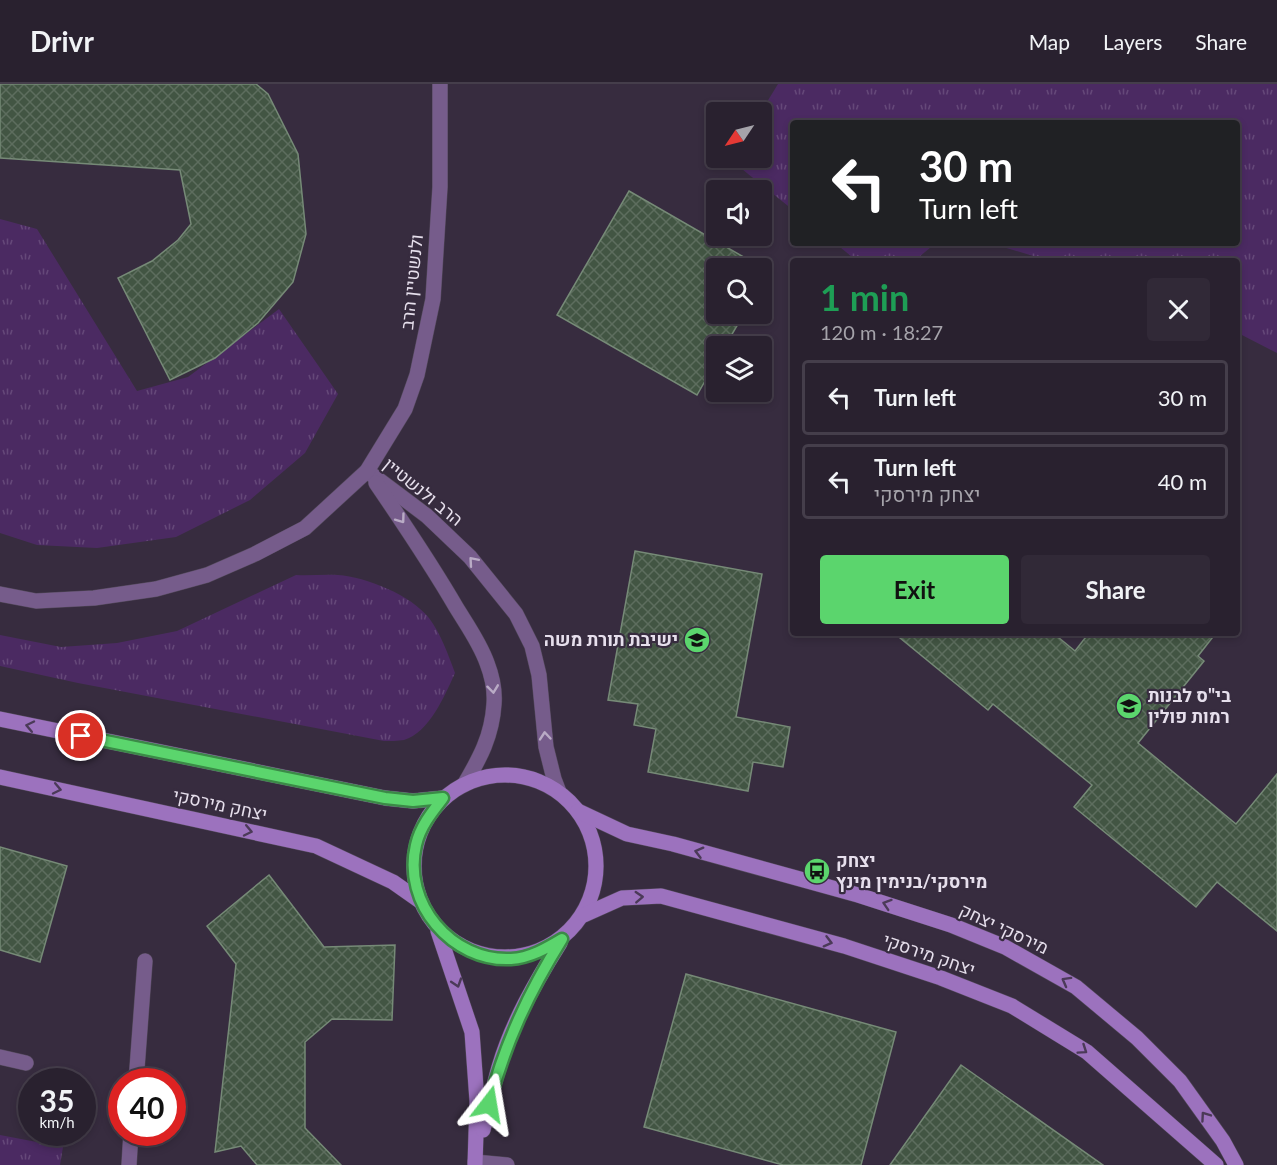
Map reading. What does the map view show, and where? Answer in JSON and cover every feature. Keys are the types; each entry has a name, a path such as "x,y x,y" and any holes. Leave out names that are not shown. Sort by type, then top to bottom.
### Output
{"street":[{"name":"ולנשטיין הרב","path":"0,594 36,600 94,598 156,589 207,575 255,554 305,528 367,471 408,400 417,375 433,298 440,187 440,84"},
{"name":"הרב ולנשטיין","path":"367,471 411,534 475,639 487,663 493,683 494,703 491,726 485,748 464,785"},
{"name":"הרב ולנשטיין","path":"367,471 441,529 470,557 516,614 532,646 539,675 546,747 559,792"},
{"path":"0,719 385,798 413,801 443,798"},
{"path":"513,774 537,780 559,792 578,811 592,835 597,862 594,890 584,915 562,939 543,969 499,1065 475,1163 477,1101 472,1032 437,928 420,901 414,874 416,846 426,820 443,798 464,785 488,776 513,774"},
{"name":"יצחק מירסקי","path":"0,777 316,846 393,882 420,901"},
{"name":"מירסקי יצחק","path":"578,811 627,834 673,844 858,895 951,925 1005,947 1076,987 1137,1038 1180,1081 1223,1141 1236,1165"},
{"name":"יצחק מירסקי","path":"584,915 622,898 661,896 844,946 941,978 1012,1005 1087,1052 1216,1165"},
{"path":"437,928 459,946 484,956 512,959 539,952 562,939"},
{"path":"137,1068 145,961"},
{"path":"0,1057 26,1063"},
{"path":"129,1165 131,1146"},
{"path":"475,1163 507,1165"}],"green space":[{"path":"778,84 1277,84 1277,353 1240,334 1240,258 1040,258 1000,246 1240,246 1240,120 790,120 790,208 772,193 772,180 756,180 741,168 772,168 772,102 767,102"},
{"path":"0,219 37,229 137,391 188,377 279,309 338,394 305,453 250,500 176,537 97,548 37,545 0,533"},
{"path":"839,246 932,246 918,258 853,258"},
{"path":"296,575 338,575 362,579 400,595 429,618 441,637 455,673 435,712 421,730 404,740 384,741 0,666 0,635 61,647 117,643 177,631"},
{"path":"0,1135 18,1138 18,1146 63,1147 60,1165 0,1165"}],"building":[{"path":"0,84 256,84 268,94 298,154 306,234 293,282 258,323 215,358 170,380 118,278 152,261 178,240 191,224 180,170 0,158"},
{"path":"629,191 706,235 706,246 725,246 745,258 706,258 706,324 738,324 731,336 706,336 706,379 697,395 557,315"},
{"path":"635,551 762,574 736,717 790,727 783,767 753,762 748,791 648,772 656,729 634,725 638,704 608,700"},
{"path":"898,636 1057,636 1075,651 1087,636 1214,636 1198,656 1204,661 1138,743 1236,824 1277,774 1277,931 1217,882 1196,907 1074,807 1092,785 993,704 988,710"},
{"path":"0,847 67,866 40,962 0,950"},
{"path":"269,875 324,947 395,945 392,1020 332,1019 305,1042 305,1128 341,1165 257,1165 241,1146 215,1152 236,964 207,926"},
{"path":"686,974 896,1032 861,1165 783,1165 644,1127"},
{"path":"961,1065 1005,1096 1103,1165 890,1165"}],"place":[{"name":"ישיבת תורת משה","path":"697,640"},
{"name":"בי\"ס לבנות רמות פולין","path":"1129,706"},
{"name":"יצחק מירסקי/בנימין מינץ","path":"817,871"}],"route":[{"path":"81,736 385,798 413,801 443,798 426,820 416,846 414,874 420,901 437,928 459,946 484,956 512,959 539,952 562,939 543,969 521,1013 499,1065 489,1104"}]}
